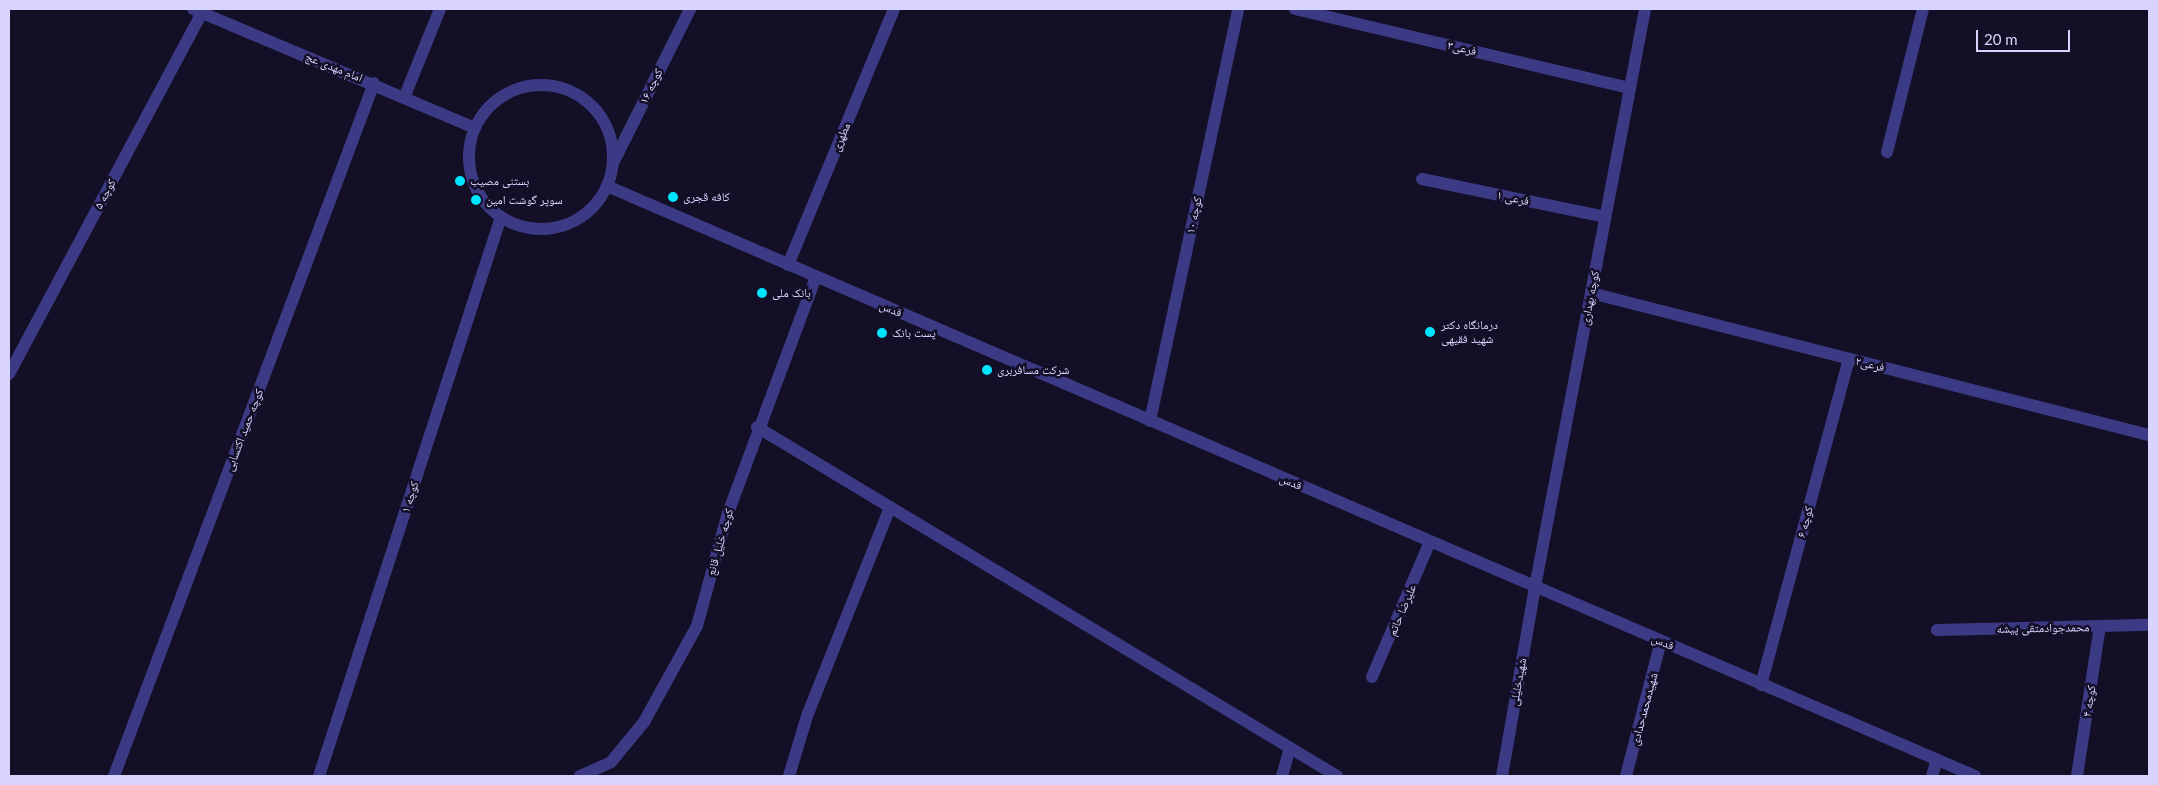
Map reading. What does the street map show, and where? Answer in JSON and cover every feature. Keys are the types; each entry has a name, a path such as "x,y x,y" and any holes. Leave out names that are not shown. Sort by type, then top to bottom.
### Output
{"street":[{"path":"404,98 440,9"},
{"name":"کوچه ۱۶","path":"613,163 690,9"},
{"name":"مطهری","path":"788,265 894,9"},
{"name":"کوچه ۱۰","path":"1150,421 1238,9"},
{"name":"فرعی۳","path":"1295,9 1630,88"},
{"name":"کوچه بهداری","path":"1535,587 1645,9"},
{"path":"1887,152 1924,9"},
{"name":"امام مهدی عج","path":"197,11 374,83 475,128"},
{"name":"کوچه ۵","path":"9,374 197,11"},
{"name":"کوچه حمید اکتسابی","path":"114,776 374,83"},
{"path":"534,84 559,86 581,97 599,114 611,137 613,163 607,186 594,209 573,222 547,230 523,229 501,218 484,200 471,176 475,128 488,106 508,92 534,84"},
{"name":"فرعی ۱","path":"1422,179 1605,217"},
{"name":"قدس","path":"607,186 1975,776"},
{"name":"کوچه ۱","path":"319,776 501,218"},
{"name":"کوچه خلیل قانع","path":"580,776 611,762 644,722 698,626 757,427 816,277"},
{"name":"فرعی۲","path":"1591,293 2149,435"},
{"name":"کوچه ۶","path":"1762,685 1849,359"},
{"path":"757,427 1337,776"},
{"path":"789,776 807,716 890,507"},
{"name":"علیرضا حاتم","path":"1372,677 1430,542"},
{"name":"شهیدخلیلی","path":"1502,776 1535,587"},
{"name":"محمدجوادمتقی پیشه","path":"1937,630 2149,625"},
{"name":"کوچه ۴","path":"2077,776 2100,626"},
{"name":"شهیدمحمدحدادی","path":"1626,776 1661,641"},
{"path":"1282,776 1290,748"},
{"path":"1932,776 1936,760"}],"place":[{"name":"بستنی مصیب","path":"460,181"},
{"name":"کافه قجری","path":"673,197"},
{"name":"سوپر گوشت امین","path":"476,200"},
{"name":"بانک ملی","path":"762,293"},
{"name":"درمانگاه دکتر شهید فقیهی","path":"1430,332"},
{"name":"پست بانک","path":"882,333"},
{"name":"شرکت مسافربری","path":"987,370"}]}
